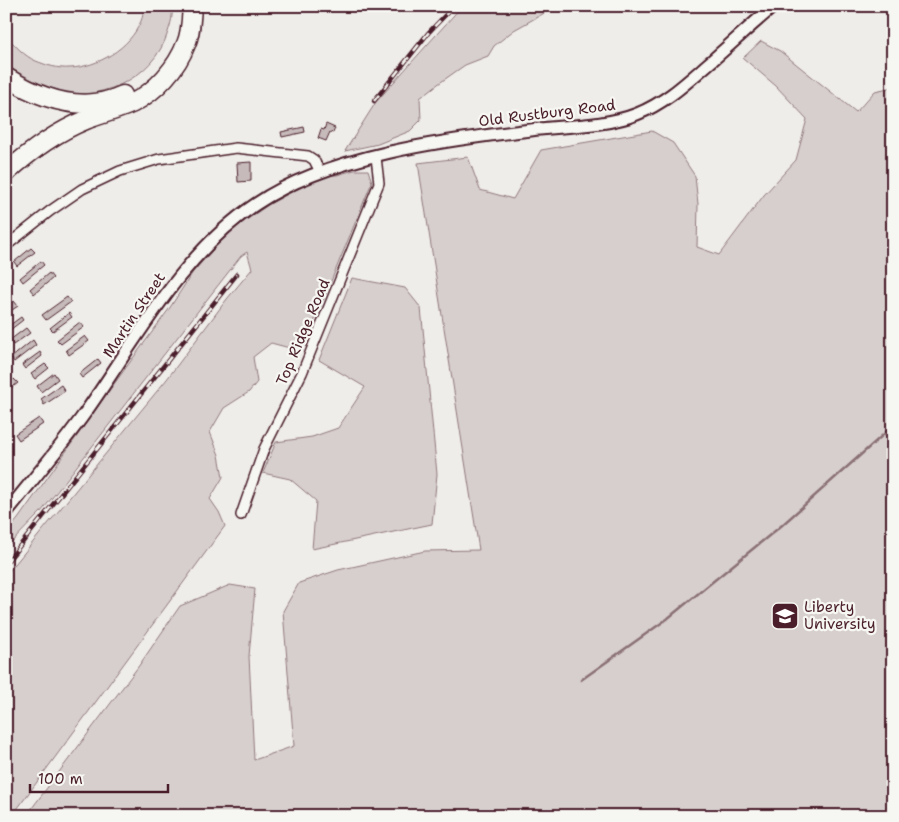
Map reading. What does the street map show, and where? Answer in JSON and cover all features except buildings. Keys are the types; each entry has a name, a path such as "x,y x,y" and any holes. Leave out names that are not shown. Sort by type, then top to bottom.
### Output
{"highway":[{"path":"6,77 27,90 56,101 87,105 115,99 138,88 156,72 172,51 181,24 181,6"},
{"path":"6,173 58,134 85,120 134,102 153,91 172,69 186,44 191,22 192,6"}],"street":[{"name":"Old Rustburg Road","path":"320,172 376,157 464,139 610,121 636,115 676,92 774,6"},
{"path":"6,246 50,211 82,189 120,171 159,159 236,148 308,156 314,160 320,172"},
{"name":"Top Ridge Road","path":"241,515 264,448 302,373 379,183 376,157"},
{"name":"Martin Street","path":"6,513 83,416 180,274 210,241 257,203 292,184 320,172"}],"shaded area":[{"path":"145,6 172,6 169,29 161,49 150,64 121,84 104,91 86,94 67,94 49,91 32,84 6,65 6,36 28,56 36,61 52,66 66,68 81,67 102,60 129,40 141,21"},
{"path":"462,6 557,6 514,30 494,46 488,56 465,65 420,98 421,120 410,131 378,144 345,151 376,102"},
{"path":"761,41 780,51 856,112 875,91 893,87 893,816 26,816 138,667 180,606 230,585 255,589 249,656 254,760 294,746 283,611 299,583 338,570 425,551 479,550 418,163 468,157 480,190 513,199 541,150 652,131 673,143 695,176 698,204 697,247 719,255 764,195 796,160 807,119 776,86 743,58"},
{"path":"354,170 368,170 372,182 301,351 271,343 253,357 257,382 249,392 224,408 210,432 219,455 223,477 210,499 219,512 225,526 12,816 6,816 6,575 167,379 252,269 247,252 241,256 41,512 6,548 6,533 169,309 193,272 229,232 268,205 310,182 326,175 337,175"},
{"path":"352,278 405,288 421,308 437,474 432,524 312,549 316,501 290,479 263,473 276,442 312,437 338,428 365,387 319,360"}],"waterway":[{"path":"581,680 667,619 781,526 893,426"}],"railway":[{"path":"374,101 429,32 454,6"},
{"path":"6,563 237,274"}],"place":[{"name":"Liberty University","path":"785,616"}]}
